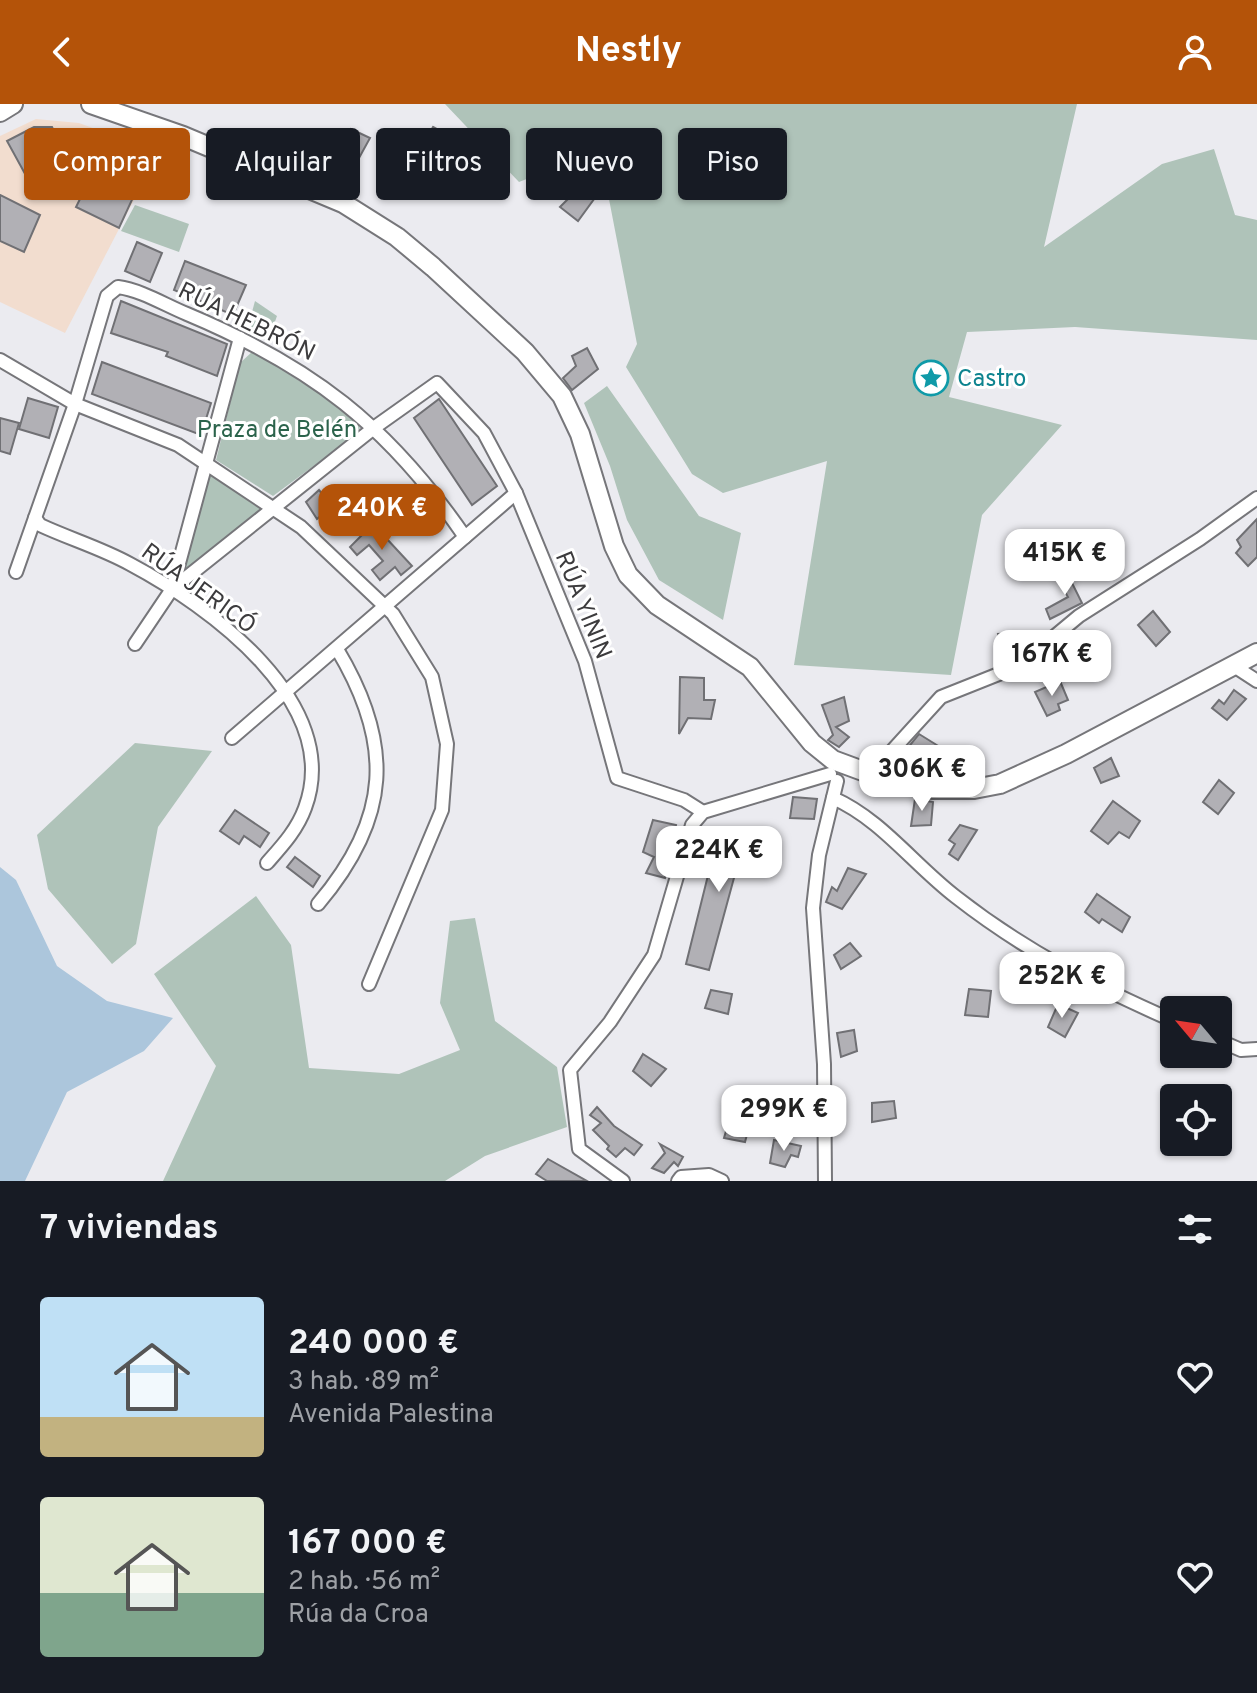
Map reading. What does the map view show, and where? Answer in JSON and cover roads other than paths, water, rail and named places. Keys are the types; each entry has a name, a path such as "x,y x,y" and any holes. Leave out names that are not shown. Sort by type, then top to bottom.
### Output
{"main road":[{"path":"0,112 13,104"},
{"path":"91,104 183,136 343,203 397,237 433,267 525,352 562,396 580,434 614,546 628,575 657,605 750,667 833,772 852,768 933,789 974,789 1000,784 1066,754 1257,653"}],"street":[{"name":"RÚA HEBRÓN","path":"75,404 107,296 118,287 240,338 309,376 375,427 434,491 465,537"},
{"path":"172,589 240,338"},
{"path":"0,360 75,404 178,445 301,527 393,614 432,677 447,744 442,810 369,984"},
{"name":"RÚA YININ","path":"375,427 437,383 484,433 516,493 585,661 617,778 684,800 703,812"},
{"path":"16,572 75,404"},
{"path":"135,644 172,589 375,427"},
{"path":"232,738 516,493"},
{"path":"871,774 941,697 1019,666 1079,616 1200,539 1257,498"},
{"name":"RÚA JERICÓ","path":"35,518 40,525 128,563 172,589 240,641 286,691 309,740 311,776 306,806 293,833 267,863"},
{"path":"318,904 341,877 363,837 375,798 377,745 360,688 337,649"},
{"path":"1234,666 1257,681"},
{"path":"623,1181 579,1149 570,1070 610,1022 654,955 692,825 703,812 833,772 833,798 819,855 813,908 824,1064 825,1181"},
{"path":"833,798 872,819 937,883 1009,938 1111,994 1160,1015"},
{"path":"1232,1046 1241,1050 1257,1049"},
{"path":"678,1181 681,1177 709,1175 722,1181"}],"water":[{"path":"0,867 16,880 57,966 107,1001 173,1018 144,1051 67,1092 25,1181 0,1181"}],"place":[{"name":"Castro","path":"931,378"}],"park label":[{"name":"Praza de Belén","path":"277,429"}]}
